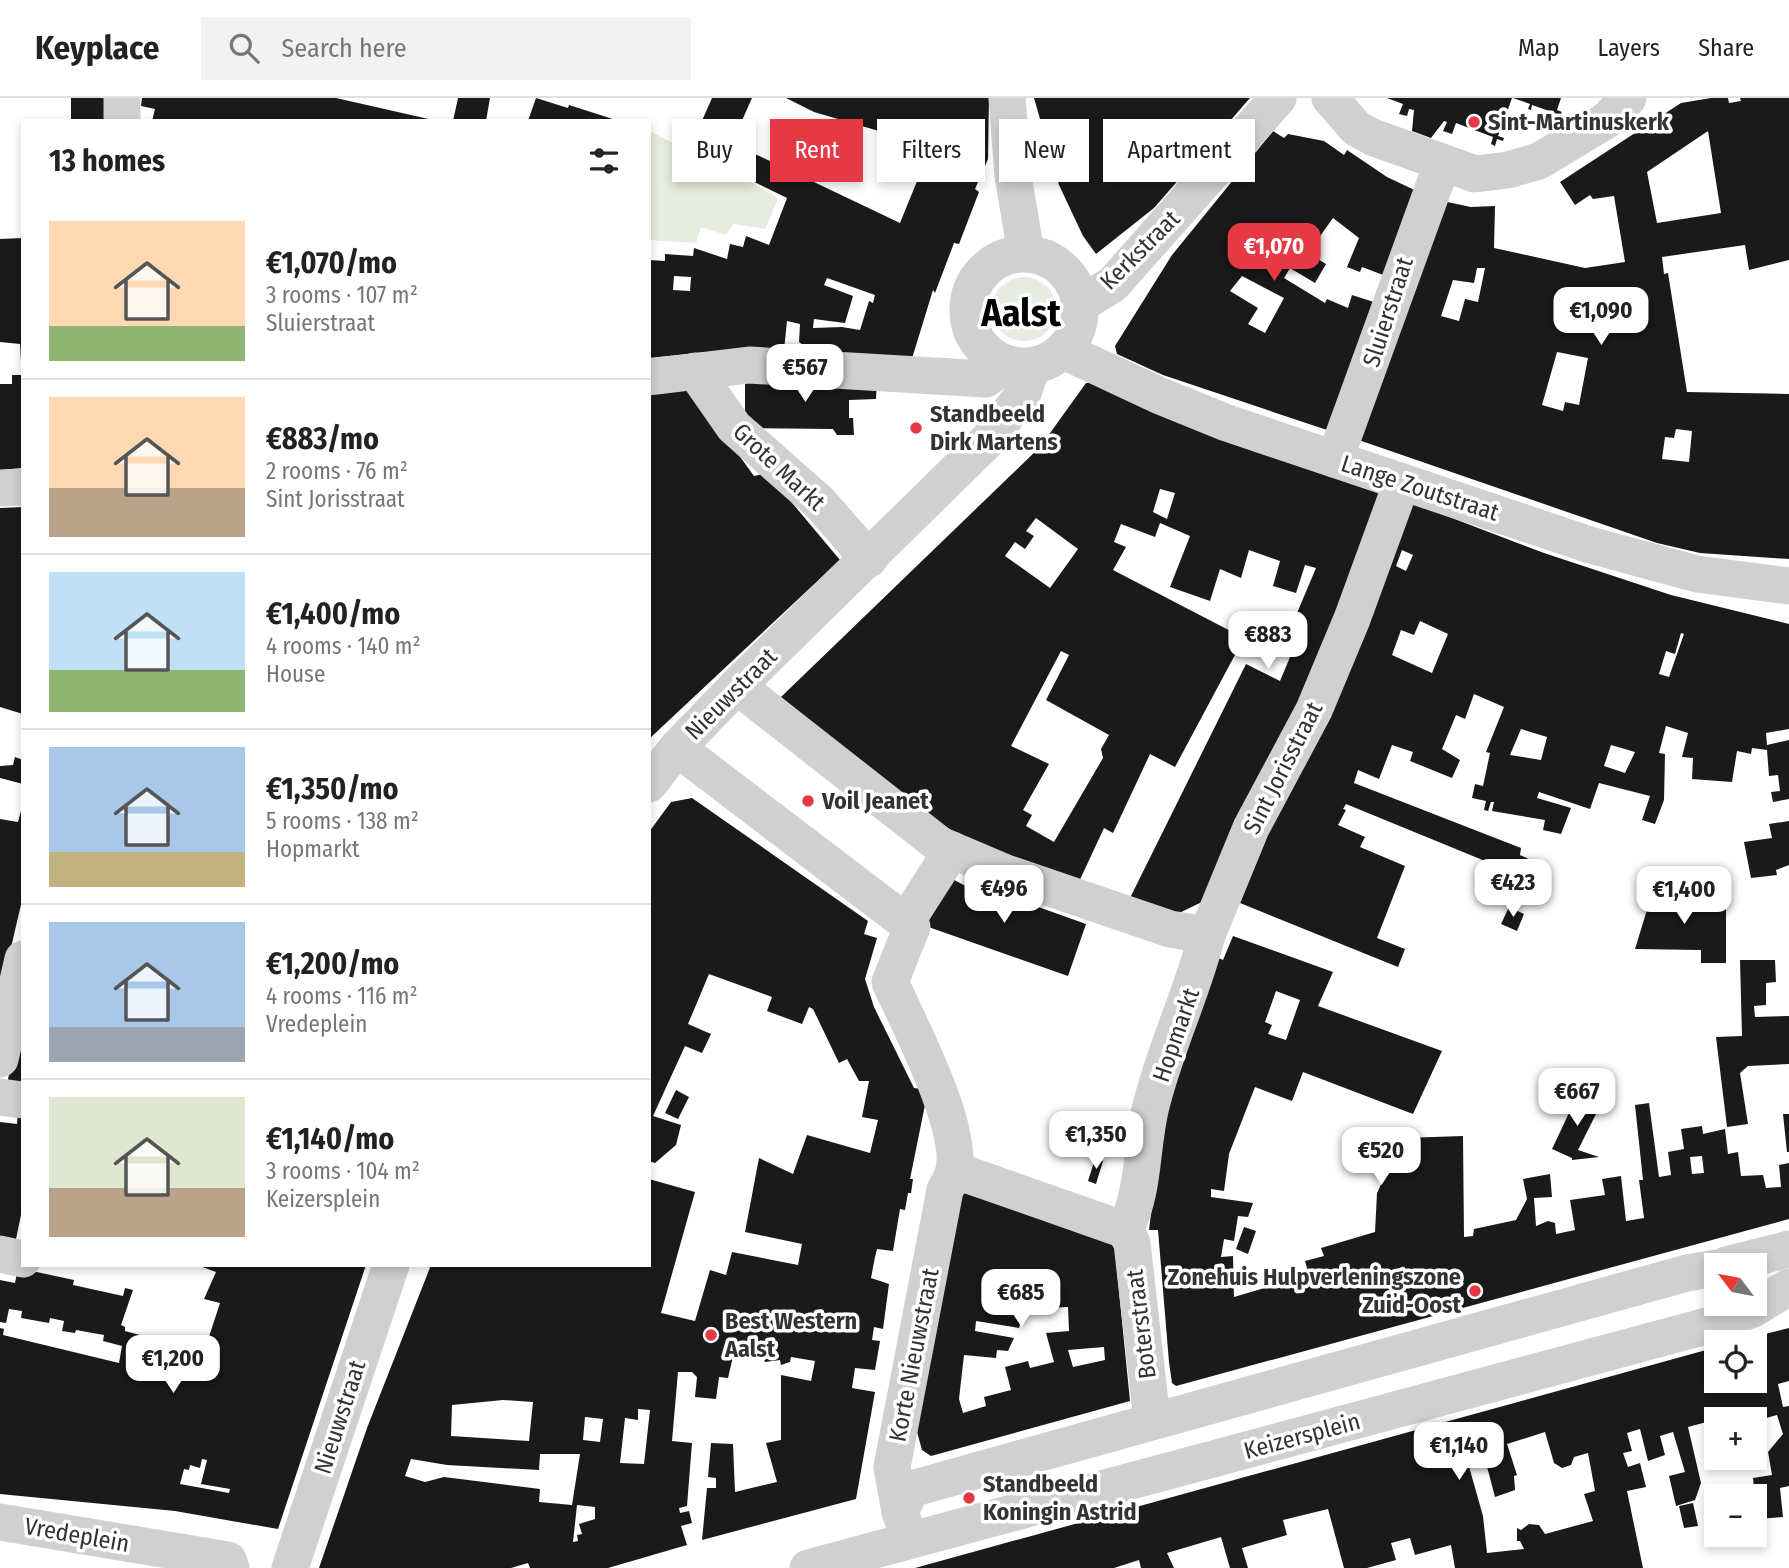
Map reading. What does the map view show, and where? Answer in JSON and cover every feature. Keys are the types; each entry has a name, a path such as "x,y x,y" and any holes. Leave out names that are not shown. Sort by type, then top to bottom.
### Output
{"street":[{"path":"122,98 122,119"},
{"path":"1007,98 1013,176 1026,253"},
{"name":"Kerkstraat","path":"1081,304 1113,284 1278,98"},
{"path":"1330,98 1356,128 1442,164 1475,174 1539,161 1607,120 1628,98"},
{"name":"Sluierstraat","path":"1335,459 1442,164"},
{"path":"651,377 748,365 986,379 1034,360 1077,329 1081,304 1068,274 1056,263 1042,256 1026,253 1008,255 991,263 978,276 970,293 967,312 971,330 983,350 1034,360"},
{"path":"869,559 987,441 1022,396 1034,360"},
{"name":"Lange Zoutstraat","path":"1034,360 1193,409 1604,549 1697,574 1789,586"},
{"name":"Grote Markt","path":"695,371 734,427 819,502 869,559"},
{"name":"Sint Jorisstraat","path":"1207,935 1251,828 1314,709 1352,619 1402,482"},
{"path":"0,488 21,487"},
{"name":"Nieuwstraat","path":"651,781 677,748 737,686 869,559"},
{"path":"737,686 940,845 1006,873 1170,929 1207,935"},
{"path":"677,748 912,927 890,982 934,1079 953,1140 954,1170 1125,1230"},
{"path":"906,922 952,850"},
{"name":"Hopmarkt","path":"1125,1230 1136,1208 1150,1109 1198,971 1207,935"},
{"path":"0,1059 21,968"},
{"path":"0,1097 21,1100"},
{"name":"Korte Nieuwstraat","path":"905,1526 892,1467 945,1190 954,1170"},
{"name":"Boterstraat","path":"1125,1230 1132,1244 1152,1420"},
{"name":"Keizersplein","path":"1768,1263 1789,1249"},
{"path":"0,1254 21,1259"},
{"name":"Nieuwstraat","path":"290,1568 390,1267"},
{"name":"Keizersplein","path":"905,1526 911,1489 1687,1273 1704,1276"},
{"name":"Keizersplein","path":"1768,1285 1789,1287"},
{"name":"Keizersplein","path":"808,1568 905,1526 1701,1328 1711,1316"},
{"name":"Vredeplein","path":"0,1522 228,1560 231,1568"}],"shaded area":[{"path":"651,132 672,142 672,182 751,182 778,199 765,229 733,224 726,235 701,227 696,243 651,240"},
{"path":"1024,277 1047,286 1056,309 1047,332 1024,341 1001,332 992,309 1001,286"}],"building":[{"path":"71,98 107,98 107,119 71,119"},
{"path":"142,98 336,98 429,119 152,119 155,109 141,106"},
{"path":"458,98 490,98 486,119 453,119"},
{"path":"536,98 613,119 529,119"},
{"path":"712,98 752,98 743,119 703,119"},
{"path":"786,98 989,98 988,159 985,166 985,119 877,119 877,130 863,126 863,119 838,119 814,112"},
{"path":"1034,98 1250,98 1232,119 1103,119 1103,182 1177,182 1154,208 1096,254 1083,236 1058,182 1089,182 1089,119 1040,119"},
{"name":"Sint-Martinuskerk","path":"1387,98 1512,98 1506,115 1509,120 1505,119 1498,136 1504,138 1503,141 1497,139 1495,146 1491,144 1493,137 1456,123 1452,134 1443,131 1447,122 1444,121 1431,138 1412,131 1414,110 1409,109 1407,116 1399,114 1403,104"},
{"name":"Sint-Martinuskerk","path":"1513,98 1561,98 1557,110 1562,112 1560,115 1554,113 1552,118 1549,117 1552,112 1532,105 1531,110 1528,109 1530,104"},
{"path":"1711,98 1728,98 1729,103 1741,101 1740,98 1789,98 1789,260 1749,270 1745,245 1662,257 1664,274 1668,273 1687,392 1789,394 1789,559 1700,553 1657,543 1347,436 1433,199 1471,207 1495,206 1494,248 1585,268 1625,262 1614,196 1593,199 1590,195 1575,205 1560,182 1681,103","holes":["1708,131 1721,213 1657,223 1647,172","1477,268 1485,268 1478,302 1465,299 1459,321 1441,316 1453,280 1474,283","1557,352 1588,358 1579,405 1565,402 1563,411 1542,405","1676,429 1692,431 1689,462 1662,459 1665,437 1674,438"]},
{"path":"1273,131 1284,138 1288,134 1324,141 1344,155 1347,150 1387,177 1425,195 1391,278 1362,267 1360,272 1347,267 1359,238 1333,218 1308,253 1326,264 1315,283 1290,268 1284,278 1325,303 1327,299 1348,308 1352,295 1383,305 1333,432 1163,375 1117,354 1115,346 1172,255 1231,182 1255,182 1255,153","holes":["1242,276 1284,298 1265,333 1248,324 1258,308 1230,291"]},
{"path":"756,154 770,161 770,182 814,182 900,223 917,182 978,182 975,189 979,192 959,244 954,243 935,293 933,290 910,365 806,351 806,347 799,342 800,324 787,321 784,350 707,352 651,358 651,260 665,261 665,254 693,256 694,248 727,259 730,244 743,247 746,236 769,245 787,198 754,182","holes":["674,276 691,277 690,291 673,290","827,278 875,295 873,303 869,301 860,330 842,327 813,328 814,319 845,323 853,296 824,285"]},
{"path":"21,238 21,361 20,344 0,342 0,239"},
{"path":"12,375 21,375 21,468 0,470 0,384 12,384"},
{"path":"877,381 876,399 849,400 849,418 853,418 854,435 837,435 833,429 750,428 745,422 745,382"},
{"path":"1095,382 1544,553 1671,595 1789,624 1789,729 1766,733 1767,745 1789,740 1789,799 1773,802 1771,792 1780,791 1778,775 1769,776 1767,750 1752,748 1751,754 1737,751 1732,782 1692,779 1693,758 1682,757 1688,733 1666,726 1659,753 1665,754 1664,800 1655,824 1642,820 1650,796 1599,783 1590,809 1539,792 1537,798 1571,808 1561,834 1543,830 1545,820 1492,811 1494,802 1491,802 1488,811 1484,810 1486,801 1472,798 1475,784 1483,786 1490,753 1486,752 1504,707 1474,694 1465,719 1456,715 1442,749 1460,760 1452,778 1410,761 1413,752 1392,745 1379,779 1358,770 1354,783 1521,848 1520,855 1531,860 1524,877 1346,804 1343,809 1346,810 1338,825 1365,837 1360,847 1405,866 1377,938 1405,949 1398,967 1240,903 1276,815 1370,547 1206,900 1171,917 1127,904 1246,664 1280,681 1298,638 1280,630 1286,617 1294,620 1316,568 1305,565 1296,593 1273,586 1280,561 1249,550 1241,578 1220,569 1210,601 1170,587 1190,536 1160,523 1155,537 1121,524 1114,542 1126,547 1113,570 1244,638 1175,767 1150,754 1113,833 1104,828 1077,886 1008,861 920,813 781,697 1040,447 1086,383","holes":["1160,489 1175,493 1167,519 1153,512","1036,518 1078,549 1050,588 1005,556 1015,542 1025,549 1034,536 1026,531","1402,550 1413,555 1406,571 1396,566","1420,621 1448,634 1432,673 1392,655 1401,630 1414,635","1681,633 1684,634 1669,677 1659,674 1666,651 1675,654","1061,651 1069,655 1046,700 1109,735 1101,749 1103,758 1054,842 1026,826 1032,815 1023,810 1049,764 1011,746","1521,729 1547,737 1541,760 1510,755","1611,745 1635,752 1625,773 1604,766"]},
{"path":"689,386 754,476 767,473 840,560 651,737 651,394"},
{"path":"21,507 21,713 0,707 0,508"},
{"path":"15,757 21,759 21,783 0,778 0,766 13,765"},
{"path":"692,798 868,921 864,934 877,938 865,979 874,1007 914,1088 928,1090 910,1179 913,1179 911,1193 908,1193 905,1210 900,1209 893,1251 877,1249 871,1278 889,1284 883,1329 874,1327 872,1340 880,1341 875,1370 855,1368 852,1388 875,1392 856,1499 702,1540 707,1488 716,1488 716,1478 708,1477 711,1443 733,1444 735,1492 777,1482 766,1443 781,1440 781,1375 811,1381 815,1361 791,1357 790,1362 781,1365 780,1360 765,1362 763,1357 757,1355 750,1359 748,1355 734,1352 728,1378 719,1377 716,1399 695,1397 697,1377 692,1372 678,1372 672,1441 692,1443 687,1506 679,1508 680,1513 689,1511 692,1523 681,1526 687,1545 608,1568 530,1568 528,1563 511,1568 319,1568 367,1428 430,1267 651,1267 651,1180 695,1192 661,1313 695,1321 710,1270 726,1275 732,1252 798,1265 802,1244 745,1232 759,1158 793,1174 807,1135 870,1153 878,1120 862,1117 869,1081 859,1081 847,1059 839,1063 813,1009 809,1007 802,1024 767,1011 772,997 709,974 688,1024 711,1034 702,1053 685,1046 653,1116 681,1125 676,1145 655,1163 651,1162 651,829 671,802","holes":["503,1400 533,1402 529,1441 451,1436 452,1405","638,1409 650,1410 644,1464 620,1463 625,1418 638,1420","585,1417 603,1419 600,1442 583,1440","540,1454 580,1454 572,1505 539,1502 540,1489 444,1477 425,1482 405,1476 411,1459 447,1465 539,1470","577,1505 595,1507 595,1519 579,1524 582,1534 577,1535 578,1541 573,1542"]},
{"path":"21,811 21,905 0,995 0,819 18,822"},
{"path":"1789,821 1789,865 1776,870 1777,875 1751,878 1744,842 1772,838 1769,824"},
{"path":"943,874 973,890 974,884 1086,924 1068,976 917,923"},
{"path":"1687,886 1688,906 1726,906 1726,963 1701,963 1701,950 1635,949 1654,887"},
{"path":"1509,907 1524,914 1517,931 1501,924"},
{"path":"1233,936 1333,972 1318,1006 1442,1051 1413,1114 1303,1072 1292,1101 1255,1087 1229,1154 1224,1191 1211,1189 1211,1197 1253,1203 1248,1217 1238,1216 1234,1241 1224,1239 1221,1257 1233,1256 1234,1297 1309,1275 1305,1261 1324,1256 1321,1248 1375,1232 1377,1193 1403,1138 1463,1136 1464,1237 1473,1236 1474,1229 1516,1220 1527,1199 1523,1179 1550,1174 1552,1197 1534,1198 1536,1226 1548,1221 1555,1223 1556,1234 1575,1230 1570,1200 1605,1195 1602,1179 1621,1176 1626,1221 1644,1218 1635,1105 1649,1103 1659,1177 1671,1175 1668,1152 1684,1149 1681,1129 1702,1126 1703,1134 1725,1129 1728,1154 1738,1152 1741,1176 1763,1175 1766,1188 1781,1187 1779,1165 1789,1163 1789,1219 1176,1386 1172,1383 1169,1362 1158,1230 1149,1230 1168,1102 1216,957 1223,960","holes":["1276,991 1300,1000 1286,1040 1268,1034 1272,1025 1265,1022","1702,1156 1704,1173 1692,1174 1690,1157"]},
{"path":"1740,960 1775,960 1776,982 1766,983 1766,1005 1754,1006 1755,1017 1789,1016 1789,1064 1748,1066 1740,1073 1748,1124 1727,1127 1716,1037 1742,1036"},
{"path":"21,1023 21,1088 12,1085 8,1079"},
{"path":"676,1090 689,1097 678,1119 665,1113"},
{"path":"1578,1094 1601,1104 1578,1150 1599,1157 1572,1160 1552,1149"},
{"path":"18,1110 21,1110 21,1215 14,1249 0,1246 0,1122 17,1124"},
{"path":"1783,1114 1789,1114 1789,1152 1787,1152"},
{"path":"1095,1159 1103,1161 1096,1184 1088,1181"},
{"path":"961,1192 1114,1241 1130,1401 931,1456 922,1450 917,1432","holes":["1024,1292 1046,1296 1044,1308 1068,1307 1069,1331 1046,1333 1054,1362 1030,1368 1028,1361 1005,1367 1011,1390 984,1397 986,1406 963,1413 959,1399 964,1355 996,1358 997,1350 1008,1351 1014,1338 975,1331 976,1321 1019,1328 1022,1316 1006,1313 1008,1302 1022,1305","1104,1347 1105,1360 1073,1367 1068,1350"]},
{"path":"1244,1227 1256,1231 1248,1254 1236,1249"},
{"path":"202,1267 365,1267 278,1529 175,1511 0,1494 0,1328 4,1329 3,1335 119,1363 122,1346 103,1341 104,1335 76,1330 75,1333 62,1331 64,1321 50,1318 49,1323 21,1318 22,1311 9,1309 6,1323 0,1322 0,1280 15,1283 18,1268 74,1280 73,1285 123,1296 125,1288 133,1290 121,1325 125,1327 125,1331 204,1352 220,1303 204,1299 216,1272","holes":["202,1459 207,1460 201,1484 230,1489 229,1493 180,1484 184,1469 189,1470 190,1465 200,1468"]},
{"path":"1789,1328 1789,1381 1778,1384 1783,1407 1789,1406 1789,1486 1780,1488 1783,1517 1767,1518 1767,1484 1754,1484 1753,1478 1772,1475 1768,1452 1783,1434 1777,1415 1767,1418 1767,1407 1704,1407 1704,1423 1688,1427 1701,1483 1695,1500 1676,1506 1669,1476 1685,1472 1673,1432 1660,1436 1665,1455 1648,1461 1640,1429 1627,1433 1632,1451 1623,1453 1628,1467 1640,1463 1646,1487 1627,1491 1643,1568 1455,1568 1451,1545 1415,1555 1410,1538 1391,1543 1396,1560 1367,1568 1344,1568 1328,1509 1283,1520 1287,1535 1242,1548 1248,1568 1230,1568 1221,1537 1167,1553 1174,1568 1141,1568 1139,1560 1114,1568 915,1568 1704,1351 1704,1393 1767,1393 1767,1334","holes":["1545,1432 1554,1463 1562,1468 1571,1465 1574,1457 1588,1453 1595,1491 1584,1494 1593,1521 1545,1534 1539,1525 1529,1524 1521,1530 1517,1528 1517,1541 1520,1541 1524,1549 1487,1553 1483,1516 1468,1463 1485,1459 1495,1497 1515,1490 1514,1476 1517,1475 1507,1444"]},
{"path":"1693,1503 1698,1526 1684,1528 1679,1506"}],"place":[{"name":"Sint-Martinuskerk","path":"1474,122"},
{"name":"Standbeeld Dirk Martens","path":"916,428"},
{"name":"Voil Jeanet","path":"808,801"},
{"name":"Zonehuis Hulpverleningszone Zuid-Oost","path":"1475,1291"},
{"name":"Best Western Aalst","path":"711,1335"},
{"name":"Standbeeld Koningin Astrid","path":"969,1498"}],"district":[{"name":"Aalst","path":"1021,313"}]}
